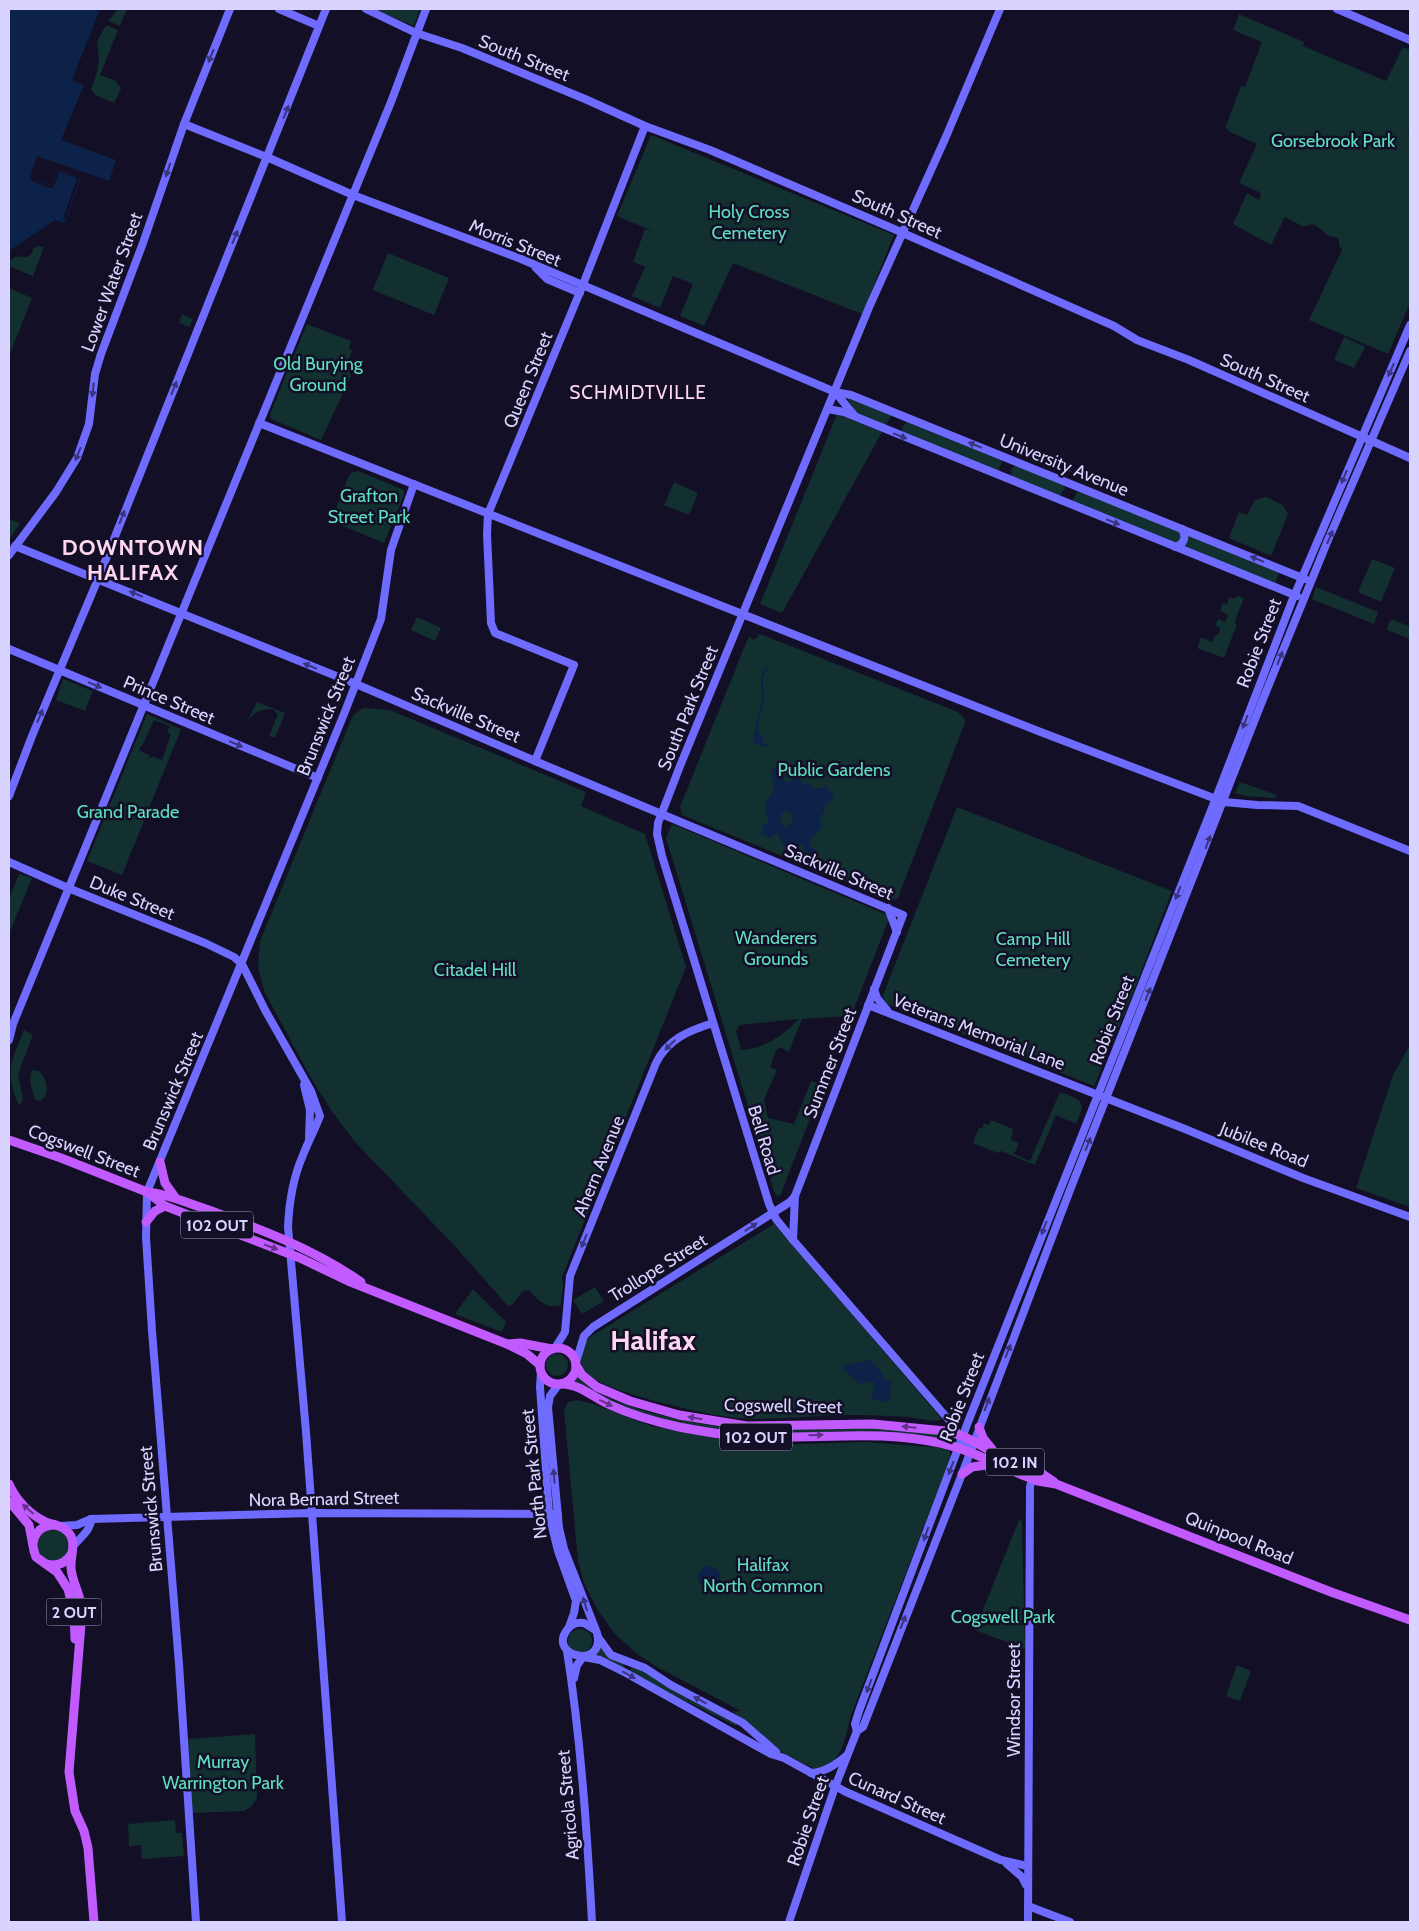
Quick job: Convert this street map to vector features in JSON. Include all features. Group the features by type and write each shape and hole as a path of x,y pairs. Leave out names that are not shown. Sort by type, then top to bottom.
{"main road":[{"name":"Cogswell Street","path":"9,1140 147,1192 160,1193 180,1200 288,1242 326,1259 370,1288"},
{"path":"160,1162 165,1184 180,1200"},
{"name":"Cogswell Street","path":"147,1192 165,1206 316,1264 348,1281 370,1288 460,1327 507,1344 527,1354 540,1368"},
{"path":"146,1222 154,1211 165,1206"},
{"name":"Cogswell Street","path":"507,1344 520,1343 553,1348"},
{"path":"540,1368 543,1356 553,1348 566,1350 571,1353 576,1363 571,1378 560,1384"},
{"name":"Cogswell Street","path":"576,1363 582,1375 596,1387 630,1401 679,1415 747,1426 873,1424 945,1431 974,1442"},
{"name":"102 OUT","path":"540,1368 549,1380 560,1384"},
{"name":"Cogswell Street","path":"560,1384 574,1385 612,1406 644,1417 712,1432 758,1437 846,1434 930,1441 961,1438"},
{"path":"979,1427 983,1438 995,1453"},
{"name":"Quinpool Road","path":"961,1438 970,1453 994,1464 1032,1479 1056,1484 1331,1592 1410,1620"},
{"name":"Quinpool Road","path":"974,1442 1041,1473 1056,1484"},
{"path":"962,1474 972,1466 994,1464"},
{"path":"9,1484 17,1497 30,1511 44,1521 58,1525 70,1533 73,1549 72,1576 82,1609 69,1772 75,1811 84,1831 88,1848 94,1922"},
{"name":"2 OUT","path":"9,1501 27,1522 36,1556 47,1564 64,1582 73,1604 77,1669"},
{"path":"33,1543 36,1534 41,1528 58,1525"},
{"path":"47,1564 55,1565 62,1563 73,1549"}],"street":[{"name":"Lower Water Street","path":"9,555 56,492 77,458 89,424 96,368 143,243 184,124 229,9"},
{"path":"279,9 317,25"},
{"path":"9,796 268,158 317,25 321,9"},
{"path":"317,25 326,9"},
{"name":"South Street","path":"366,9 416,33 462,48 577,95 645,126 710,150 864,216 901,232 901,235 905,234 1114,326 1137,340 1192,361 1410,458"},
{"path":"9,1040 13,1024 68,888 105,804 181,613 391,102 426,9"},
{"name":"South Park Street","path":"661,813 901,235 945,139 1000,9"},
{"path":"1337,9 1410,40"},
{"name":"Morris Street","path":"184,124 353,195 533,265 581,290 730,346 835,392"},
{"name":"Queen Street","path":"535,761 574,665 495,633 491,623 487,534 488,514 581,290 645,126"},
{"name":"Robie Street","path":"857,1731 855,1724 859,1711 961,1438 1216,798 1294,595 1410,325"},
{"name":"Robie Street","path":"789,1922 835,1787 857,1731 862,1727 962,1474 1070,1190 1304,599 1410,351"},
{"name":"University Avenue","path":"835,392 855,417"},
{"name":"University Avenue","path":"835,392 851,395 1311,582"},
{"name":"University Avenue","path":"828,409 837,410 855,417 1304,599"},
{"path":"259,422 1038,731 1224,802 1298,806 1410,851"},
{"name":"Brunswick Street","path":"196,1922 179,1664 152,1331 146,1222 147,1192 318,778 381,619 391,550 397,528 414,484"},
{"path":"1175,547 1181,545 1185,540 1186,535 1182,529"},
{"name":"Sackville Street","path":"15,546 356,684 903,915"},
{"name":"Prince Street","path":"9,648 318,778"},
{"name":"Bell Road","path":"661,813 657,834 662,856 772,1213 793,1240 949,1420 961,1438"},
{"name":"Duke Street","path":"9,862 205,943 234,957 242,964"},
{"path":"888,908 897,932"},
{"name":"Summer Street","path":"795,1196 903,915"},
{"path":"242,964 302,1078 311,1090 320,1116 308,1142 290,1194 288,1242 301,1362 342,1922"},
{"path":"874,989 881,1004 890,1014"},
{"name":"Veterans Memorial Lane","path":"868,1005 1107,1099"},
{"name":"Ahern Avenue","path":"553,1348 566,1332 570,1276 656,1063 665,1049 676,1038 691,1030 713,1023"},
{"path":"1075,1086 1090,1099 1090,1112"},
{"name":"Jubilee Road","path":"1107,1099 1302,1178 1410,1217"},
{"path":"772,1213 790,1202 795,1196"},
{"path":"793,1240 795,1196"},
{"name":"Trollope Street","path":"576,1363 584,1336 593,1327 772,1213"},
{"name":"North Park Street","path":"540,1368 540,1387 558,1551 576,1602 569,1628"},
{"name":"North Park Street","path":"560,1384 550,1396 548,1407 553,1514 564,1549 596,1633"},
{"name":"Windsor Street","path":"1028,1922 1030,1487 1032,1479"},
{"name":"Nora Bernard Street","path":"58,1525 77,1525 91,1518 167,1516 312,1513 553,1514"},
{"path":"73,1549 85,1534 91,1523 91,1518"},
{"path":"576,1623 584,1623 596,1633 595,1649 584,1657 571,1654 567,1650 564,1637 569,1628 576,1623"},
{"name":"Cunard Street","path":"596,1633 612,1654 645,1668 671,1685 746,1724 784,1758 835,1787 1001,1860 1022,1877 1027,1889"},
{"name":"Agricola Street","path":"567,1650 573,1685 587,1837 592,1922"},
{"name":"Cunard Street","path":"584,1657 600,1660 770,1754 784,1758"},
{"name":"Agricola Street","path":"573,1685 576,1670 584,1657"},
{"path":"811,1773 833,1766 848,1755"},
{"name":"Cunard Street","path":"1001,1860 1027,1866"},
{"path":"1028,1906 1070,1922"}],"green space":[{"path":"118,9 127,9 120,26 108,21"},
{"path":"373,9 420,9 414,26"},
{"name":"Gorsebrook Park","path":"1239,14 1304,42 1303,46 1386,81 1403,47 1410,50 1410,129 1408,133 1410,134 1410,303 1388,354 1309,320 1342,250 1339,245 1339,239 1330,236 1315,225 1312,224 1304,227 1285,217 1271,245 1233,224 1247,193 1259,200 1261,193 1239,183 1257,144 1225,128 1241,86 1245,87 1262,42 1233,30"},
{"path":"106,25 118,30 100,75 116,81 121,89 114,103 95,95 91,89 99,59 97,42"},
{"name":"Holy Cross Cemetery","path":"651,135 894,235 862,314 733,263 704,326 680,316 693,284 673,276 660,308 632,296 645,267 633,262 645,229 657,233 617,216"},
{"path":"37,246 44,247 33,276 9,266 9,262 14,258 17,256 27,257"},
{"path":"388,253 449,278 434,315 373,290"},
{"path":"9,288 32,298 9,356"},
{"path":"182,314 193,319 189,327 179,323"},
{"name":"Old Burying Ground","path":"307,324 351,341 349,347 352,351 347,365 351,376 321,440 271,419 270,414"},
{"path":"1344,337 1365,347 1354,368 1334,360"},
{"path":"846,397 892,415 885,426 857,413"},
{"path":"837,414 882,432 782,613 760,604"},
{"path":"907,422 1001,460 999,470 996,471 904,435 902,428"},
{"path":"1014,466 1063,484 1065,488 1060,496 1013,478 1011,470"},
{"name":"Grafton Street Park","path":"358,471 404,490 404,495 384,543 331,521 348,478 351,473"},
{"path":"674,482 698,493 689,515 664,505"},
{"path":"1078,491 1181,532 1183,536 1177,544 1074,502 1073,500"},
{"path":"1266,497 1283,505 1288,514 1271,556 1229,538 1239,512 1247,515 1255,500"},
{"path":"9,519 20,523 9,540"},
{"path":"1188,535 1279,573 1275,585 1183,547"},
{"path":"1372,559 1395,568 1381,602 1358,592"},
{"path":"1316,587 1378,612 1374,624 1312,599"},
{"path":"1239,596 1244,598 1234,623 1237,624 1224,658 1197,648 1201,637 1212,642 1215,636 1219,634 1219,627 1215,626 1218,619 1225,622 1228,615 1220,611 1223,603 1227,604 1229,597 1233,599"},
{"path":"417,617 441,628 435,641 411,630"},
{"path":"1392,619 1410,627 1410,639 1387,630 1388,624"},
{"name":"Public Gardens","path":"760,634 958,712 966,720 898,898 892,901 682,815 680,807 748,638 751,637 752,640"},
{"path":"63,679 93,691 85,711 56,700"},
{"path":"257,702 285,713 275,738 269,736 278,714 275,712 276,710 262,710 250,717 245,725"},
{"name":"Citadel Hill","path":"363,708 390,710 586,792 581,806 645,834 686,967 562,1277 561,1305 547,1305 529,1290 522,1292 512,1305 508,1306 451,1242 355,1142 331,1110 311,1078 265,993 258,968 260,941 353,715"},
{"name":"Grand Parade","path":"147,714 181,729 122,875 87,861","holes":["154,720 170,726 167,732 171,734 162,760 152,756 151,758 139,750"]},
{"path":"1240,781 1277,795 1275,798 1245,796 1235,793"},
{"name":"Camp Hill Cemetery","path":"957,807 1172,891 1133,993 1094,1086 887,1004 884,1000 883,995"},
{"name":"Wanderers Grounds","path":"672,824 890,916 850,1019 848,1016 802,1019 789,1052 780,1047 776,1051 770,1067 777,1070 764,1100 768,1118 794,1124 811,1081 823,1085 780,1196 776,1195 774,1191 666,838","holes":["799,1019 766,1044 741,1050 736,1031 740,1025"]},
{"path":"19,874 32,878 9,934 9,898"},
{"path":"24,1030 33,1035 18,1074 23,1099 21,1104 18,1104 12,1083 11,1067"},
{"path":"1410,1045 1410,1207 1356,1188 1393,1075"},
{"path":"32,1070 39,1071 46,1082 47,1091 40,1101 35,1100 32,1089 30,1078"},
{"path":"1064,1093 1081,1104 1079,1117 1076,1124 1056,1115 1035,1165 1001,1151 998,1153 973,1143 979,1128 982,1128 984,1123 989,1125 991,1120 1013,1129 1011,1140 1019,1143 1014,1154 1030,1161 1059,1094"},
{"path":"774,1224 941,1420 933,1421 908,1417 864,1415 767,1419 737,1418 681,1408 656,1401 611,1387 585,1372 581,1358 590,1337"},
{"path":"595,1287 604,1301 582,1314 573,1300"},
{"path":"473,1289 506,1322 502,1332 455,1314"},
{"path":"557,1354 565,1357 568,1365 565,1373 557,1376 549,1373 546,1365 549,1357"},
{"path":"578,1375 595,1391 634,1408 681,1420 730,1427 773,1430 774,1433 757,1435 683,1424 618,1407 573,1382"},
{"name":"Halifax North Common","path":"577,1400 593,1404 651,1426 739,1443 772,1445 865,1442 943,1448 950,1452 950,1459 851,1715 841,1750 831,1763 823,1767 813,1768 775,1749 733,1712 741,1711 657,1667 637,1654 614,1633 597,1609 584,1583 578,1561 564,1410 568,1402"},
{"path":"867,1427 940,1434 944,1437 943,1439 841,1431 780,1434 778,1432 780,1429"},
{"name":"Cogswell Park","path":"1019,1520 1022,1521 1025,1649 975,1630"},
{"path":"53,1529 59,1530 64,1534 68,1539 68,1551 64,1556 59,1560 53,1561 47,1560 42,1556 38,1551 37,1545 38,1539 42,1534 47,1530"},
{"path":"580,1629 589,1632 592,1641 589,1650 580,1653 571,1650 568,1641 571,1632"},
{"path":"600,1646 607,1655 625,1664 624,1668 593,1655"},
{"path":"1237,1665 1251,1671 1240,1701 1226,1696"},
{"path":"632,1667 638,1667 736,1723 736,1726 630,1673"},
{"name":"Murray Warrington Park","path":"255,1734 257,1797 252,1806 244,1811 192,1813 188,1739"},
{"path":"175,1820 176,1833 182,1833 184,1856 142,1859 141,1845 129,1846 128,1824"}],"water":[{"path":"9,9 100,9 72,80 84,85 61,140 116,160 109,181 37,156 30,178 52,185 57,169 81,177 65,223 55,220 9,251"},
{"path":"757,721 759,723 758,733 763,736 763,743 768,746 765,747 753,742"},
{"path":"776,766 778,770 784,772 786,776 782,779 785,782 792,781 794,773 796,778 802,780 801,782 804,785 809,782 812,788 822,788 826,785 834,797 824,807 824,813 819,817 820,821 822,820 821,825 824,826 810,840 809,846 817,851 816,854 810,854 805,851 802,844 793,848 784,846 777,833 769,839 766,835 760,835 763,830 762,825 767,824 769,821 765,813 765,801 773,791 771,771","holes":["785,811 792,814 793,821 787,827 783,826 780,821 781,815"]},
{"path":"870,1360 881,1371 884,1379 892,1381 889,1402 872,1400 874,1381 859,1384 841,1366"},
{"path":"709,1566 717,1569 720,1577 717,1585 709,1588 701,1585 698,1577 701,1569"}],"pier":[{"path":"57,170 80,177 65,220 63,219 77,178 59,172 53,189 31,181 32,179 52,186"}],"waterway":[{"path":"757,721 763,702 762,677 767,668"}],"district":[{"name":"SCHMIDTVILLE","path":"638,392"},
{"name":"DOWNTOWN HALIFAX","path":"133,560"},
{"name":"Halifax","path":"653,1340"}]}
